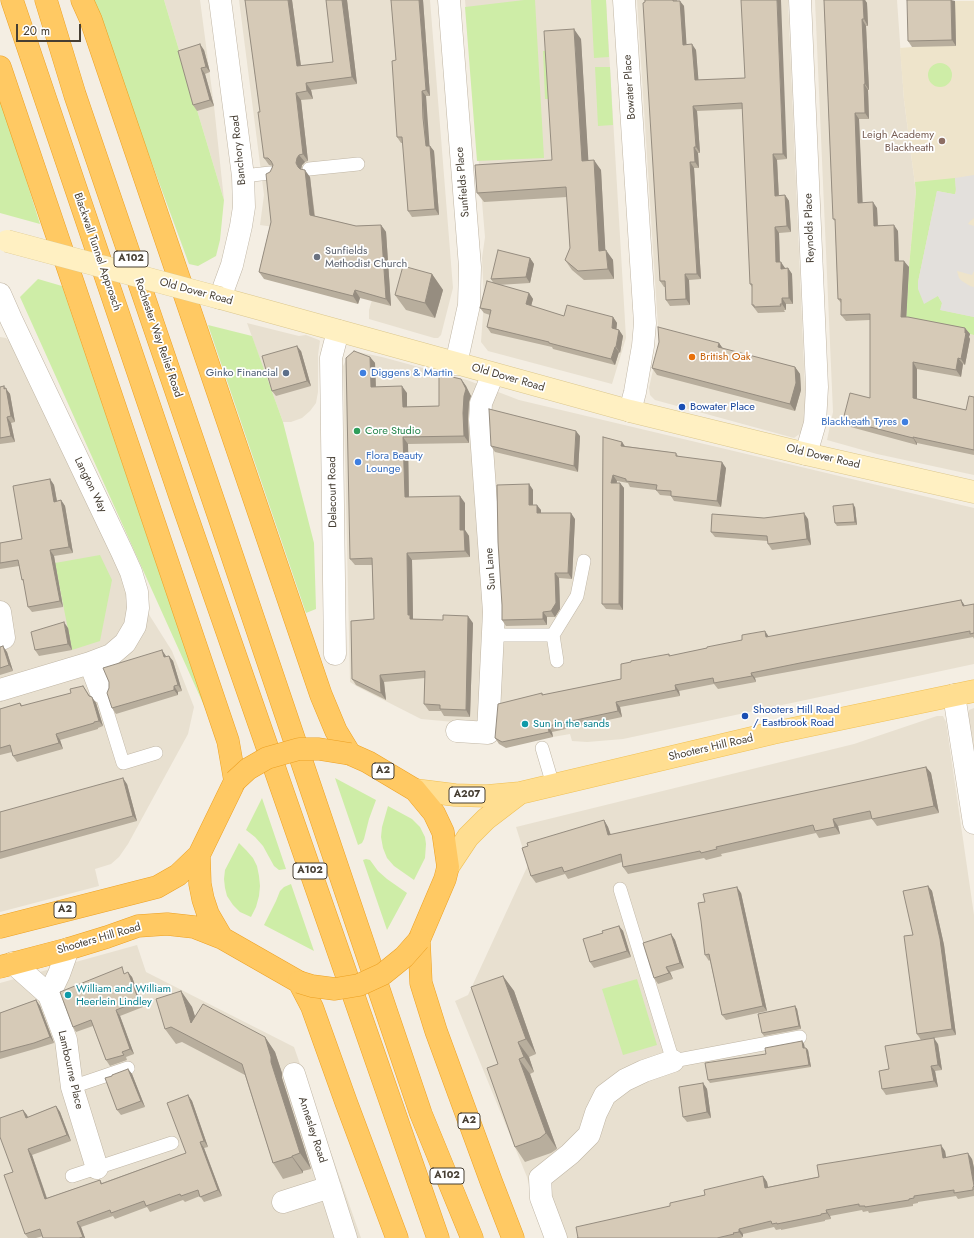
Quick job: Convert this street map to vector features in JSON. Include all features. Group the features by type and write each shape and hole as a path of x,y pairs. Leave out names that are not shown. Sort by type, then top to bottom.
{"highway":[{"name":"Blackwall Tunnel Approach","path":"12,0 183,504 438,1238"},
{"name":"Rochester Way Relief Road","path":"46,0 75,95 421,1114 472,1238"},
{"path":"82,0 91,20 321,695 336,731 350,754"},
{"path":"0,67 222,722 228,741 235,781"},
{"name":"A2","path":"0,927 157,887 178,875 199,855 235,781 248,769 267,758 299,749 319,749 350,754 368,762 415,790 434,813 443,832 448,868 445,879 419,940 404,957 383,974 359,985 335,989 312,986 300,982 222,938 208,914 203,899 200,884 199,855"},
{"name":"Shooters Hill Road","path":"7,965 68,949 138,926 167,924 194,928 222,938"},
{"name":"A2","path":"419,940 421,983 427,1003 485,1166 513,1238"},
{"path":"300,982 312,1007 348,1110 397,1238"}],"main road":[{"name":"Old Dover Road","path":"4,240 630,411 806,454 974,492"},
{"name":"Shooters Hill Road","path":"415,790 455,795 487,796 520,793 773,733 964,693"},
{"name":"Shooters Hill Road","path":"448,868 468,838 486,819 520,793"}],"street":[{"name":"Banchory Road","path":"220,0 243,176 244,207 230,271 220,298"},
{"name":"Sunfields Place","path":"448,0 470,267 469,305 456,364"},
{"name":"Bowater Place","path":"624,0 645,323 643,346 630,411"},
{"name":"Reynolds Place","path":"800,0 817,387 815,423 806,454"},
{"name":"Langton Way","path":"0,294 5,320 131,572 137,592 138,608 135,626 125,643 111,655 0,690"},
{"name":"Delacourt Road","path":"335,654 331,358 338,331"},
{"name":"Sun Lane","path":"457,731 488,733 494,612 480,420 481,403 493,374"},
{"path":"0,612 4,638 0,639"},
{"path":"90,662 101,692"},
{"path":"964,693 974,823"},
{"path":"49,996 68,949"},
{"name":"Lambourne Place","path":"7,965 49,996 66,1040 72,1087 97,1168"},
{"path":"556,1238 541,1198 540,1178 570,1154 589,1135 596,1113 605,1094 625,1080 644,1071 673,1061"},
{"name":"Annesley Road","path":"294,1074 346,1238"},
{"path":"283,1202 330,1187"}],"lane":[{"path":"309,169 358,164"},
{"path":"243,176 270,173"},
{"path":"557,661 553,635 577,596 584,561"},
{"path":"493,635 553,635"},
{"path":"101,692 123,763 156,753"},
{"path":"542,748 553,785"},
{"path":"620,889 673,1061 800,1037"},
{"path":"72,1087 128,1068"},
{"path":"72,1176 172,1143"}],"shaded area":[{"path":"164,0 200,0 214,106 224,200"},
{"path":"239,0 430,0 453,288 441,335 438,338 369,319 369,310 374,293 274,227 260,225 264,195"},
{"path":"465,0 606,0 626,338 612,384 488,351 481,342 484,301 482,258 485,237"},
{"path":"637,0 788,0 806,412 805,430 794,438 655,400 650,395 649,388 659,343"},
{"path":"815,0 897,0 904,100 916,192 906,319 974,335 974,475 877,454 827,440 833,412"},
{"name":"Leigh Academy Blackheath","path":"911,1 974,1 974,335 906,319 916,192 904,100 900,48 912,47"},
{"path":"974,175 974,218 968,224 974,226 974,271 972,275 957,271 959,278 962,281 974,287 974,317 940,310 942,303 938,296 924,304 918,289 918,282 937,191 955,194 955,178"},
{"path":"247,323 299,336 306,335 320,341 318,355 318,392 316,403 302,418 291,422 283,422"},
{"path":"0,337 6,338 12,344 119,567 172,651 194,707 188,734 128,844 119,857 111,864 95,869 99,886 0,912"},
{"path":"356,352 382,357 467,380 519,400 974,508 974,664 623,739 587,742 572,741 570,734 553,737 546,699 476,724 421,719 350,682 343,366 350,355"},
{"path":"974,708 974,753 968,715 969,710"},
{"path":"937,716 943,716 946,722 974,915 974,1238 549,1238 527,1177 455,1001 468,995 528,865 516,827 854,744"},
{"path":"137,945 146,972 294,1047 361,1238 0,1238 0,983"}],"green space":[{"path":"92,0 164,0 224,200 220,240 216,256 198,266 189,264"},
{"path":"535,0 544,158 477,161 465,7"},
{"path":"591,0 606,0 609,57 594,58"},
{"path":"552,50 555,99 545,99 543,51"},
{"path":"940,63 945,64 951,70 951,80 945,86 940,87 935,86 929,80 928,75 929,70 935,64"},
{"path":"595,67 610,67 613,125 598,126"},
{"path":"0,96 40,224 0,213"},
{"path":"955,178 955,194 937,191 918,282 938,296 942,303 941,310 974,317 974,335 906,319 916,192 915,182"},
{"path":"38,279 62,286 206,710 20,297"},
{"path":"208,325 252,336 283,422 314,543 316,609 306,613"},
{"path":"100,555 112,580 100,641 72,650 55,563"},
{"path":"335,778 376,800 364,839 362,843 358,845"},
{"path":"262,798 286,869 279,870 274,866 263,846 246,830"},
{"path":"388,806 412,819 420,827 425,837 425,858 414,880 394,866 387,858 383,848 381,837 382,827"},
{"path":"239,843 253,858 257,866 259,876 259,896 251,917 240,912 233,905 227,896 225,888 225,870"},
{"path":"363,860 370,860 378,871 387,879 407,893 387,930"},
{"path":"291,884 314,951 264,925 280,891 284,887"},
{"path":"637,979 657,1045 623,1055 602,989"}],"building":[{"path":"245,0 288,0 297,66 333,62 326,0 342,0 352,77 306,83 307,91 296,93 303,154 299,155 296,163 300,169 305,170 310,215 356,226 381,225 386,299 355,290 353,296 259,272 271,222 266,174 270,172 273,165 268,158 264,158 258,112 260,112"},
{"path":"391,0 419,0 426,90 422,91 423,118 426,146 430,146 435,209 408,211 402,137 397,137 392,61 396,60"},
{"path":"645,0 680,1 683,45 692,44 695,80 745,78 741,0 777,0 783,154 773,154 775,196 785,195 787,226 775,227 776,262 781,262 781,269 788,268 789,298 782,298 782,304 780,304 781,306 754,307 754,305 752,305 742,103 693,106 696,147 694,147 695,162 690,162 697,274 685,274 686,299 666,300 665,281 660,281 643,3"},
{"path":"824,0 863,0 864,19 862,19 865,113 855,113 858,203 873,202 874,226 894,225 895,261 904,261 901,317 965,328 966,333 961,359 958,358 956,370 913,362 913,398 966,410 969,396 974,397 974,450 913,438 843,420 850,393 870,398 870,314 841,315 841,299 838,299 835,219 833,219"},
{"path":"907,0 951,0 952,40 908,41"},
{"path":"574,29 582,161 594,160 599,251 606,250 608,269 578,271 565,260 570,248 566,187 477,193 475,165 552,160 544,31"},
{"path":"200,44 206,67 201,68 210,100 193,105 178,51"},
{"path":"498,250 530,258 526,277 491,279"},
{"path":"403,266 432,274 425,303 395,295"},
{"path":"487,281 529,293 526,304 564,316 567,305 613,317 612,328 619,330 616,347 611,359 487,327 491,310 480,308"},
{"path":"658,327 719,343 718,347 795,367 796,383 790,404 652,368 659,342"},
{"path":"297,346 307,381 272,391 262,356"},
{"path":"354,351 370,357 371,387 402,386 403,407 439,406 439,374 461,379 466,389 463,413 464,436 403,437 405,497 460,496 460,530 464,530 465,551 407,553 408,615 410,615 410,619 443,620 443,615 468,616 466,710 440,709 440,705 424,704 425,671 380,675 381,693 352,679 351,621 374,619 372,558 350,559 346,358"},
{"path":"4,386 4,389 6,388 11,416 7,417 11,436 0,438 0,387"},
{"path":"489,409 576,431 574,466 491,446"},
{"path":"603,437 622,442 621,446 676,453 676,456 722,462 717,501 671,496 671,491 656,490 657,485 626,481 626,479 613,475 611,483 620,483 619,604 602,604"},
{"path":"50,479 54,502 61,500 69,547 50,550 60,601 28,607 18,560 0,563 0,543 22,539 13,486"},
{"path":"529,484 529,505 537,505 537,513 571,513 568,573 555,573 556,603 551,611 543,612 543,619 502,620 497,485"},
{"path":"853,504 855,522 835,523 833,506"},
{"path":"804,513 807,539 768,544 767,536 711,532 712,514 764,518"},
{"path":"961,600 963,606 974,604 974,633 970,634 970,631 800,663 751,673 752,676 714,683 713,678 675,685 676,690 616,702 618,711 548,726 549,732 502,742 495,738 498,704 542,693 542,695 621,679 621,664 631,661 669,654 669,656 742,640 742,635 765,631 766,637"},
{"path":"64,622 68,644 35,650 31,632"},
{"path":"3,646 9,665 0,668 0,647"},
{"path":"162,650 164,657 169,656 178,685 174,686 174,690 112,708 107,693 109,682 103,668"},
{"path":"83,686 89,696 92,697 99,721 56,734 59,743 13,756 10,745 0,748 0,709 20,703 21,706 71,693 70,689"},
{"path":"926,767 934,806 872,819 870,811 833,819 835,827 815,831 813,825 716,847 717,849 701,853 700,851 623,867 621,854 564,872 562,867 531,876 522,848 528,846 527,843 604,820 608,835"},
{"path":"123,778 133,816 0,852 0,812"},
{"path":"928,886 940,939 952,1029 917,1034 904,936 913,935 903,891"},
{"path":"737,887 763,1006 722,1015 709,954 705,955 698,903 705,902 703,894"},
{"path":"619,926 627,951 590,962 583,939"},
{"path":"671,934 680,963 666,967 669,973 654,978 643,943"},
{"path":"122,967 124,974 128,972 139,1001 116,1010 130,1049 122,1052 124,1055 106,1060 91,1020 73,1027 60,992"},
{"path":"503,976 526,1039 518,1042 524,1057 519,1059 546,1133 540,1138 515,1147 487,1068 498,1064 471,987"},
{"path":"181,991 191,1023 203,1004 265,1037 271,1062 300,1153 273,1163 242,1064 171,1027 165,1029 156,999"},
{"path":"36,1000 50,1037 0,1052 0,1013"},
{"path":"795,1006 799,1026 762,1033 758,1014"},
{"path":"934,1038 938,1065 931,1066 934,1081 882,1089 879,1071 889,1069 885,1046"},
{"path":"802,1041 803,1048 806,1048 809,1065 708,1080 705,1063 766,1054 765,1048"},
{"path":"128,1069 141,1101 117,1110 105,1078"},
{"path":"703,1083 707,1112 683,1117 679,1087"},
{"path":"188,1095 204,1141 200,1142 218,1190 200,1197 198,1190 181,1196 180,1194 146,1206 144,1201 111,1213 110,1210 77,1222 83,1237 79,1238 43,1238 40,1229 25,1234 4,1175 13,1172 0,1137 0,1118 23,1110 26,1118 56,1106 67,1135 28,1149 45,1199 100,1180 101,1184 186,1153 167,1103"},
{"path":"941,1145 943,1158 968,1153 974,1186 973,1190 954,1193 954,1190 914,1196 914,1198 909,1200 865,1207 859,1206 859,1204 826,1210 827,1213 821,1215 777,1224 772,1224 771,1221 739,1229 739,1232 717,1238 578,1238 576,1227 670,1206 670,1203 705,1195 704,1190 763,1176 765,1188 819,1177 817,1165"}],"place":[{"name":"Leigh Academy Blackheath","path":"942,141"},
{"name":"Sunfields Methodist Church","path":"317,257"},
{"name":"British Oak","path":"692,357"},
{"name":"Ginko Financial","path":"286,373"},
{"name":"Diggens & Martin","path":"363,373"},
{"name":"Bowater Place","path":"682,407"},
{"name":"Blackheath Tyres","path":"905,422"},
{"name":"Core Studio","path":"357,431"},
{"name":"Flora Beauty Lounge","path":"358,462"},
{"name":"Shooters Hill Road / Eastbrook Road","path":"745,716"},
{"name":"Sun in the sands","path":"525,724"},
{"name":"William and William Heerlein Lindley","path":"68,995"}]}
